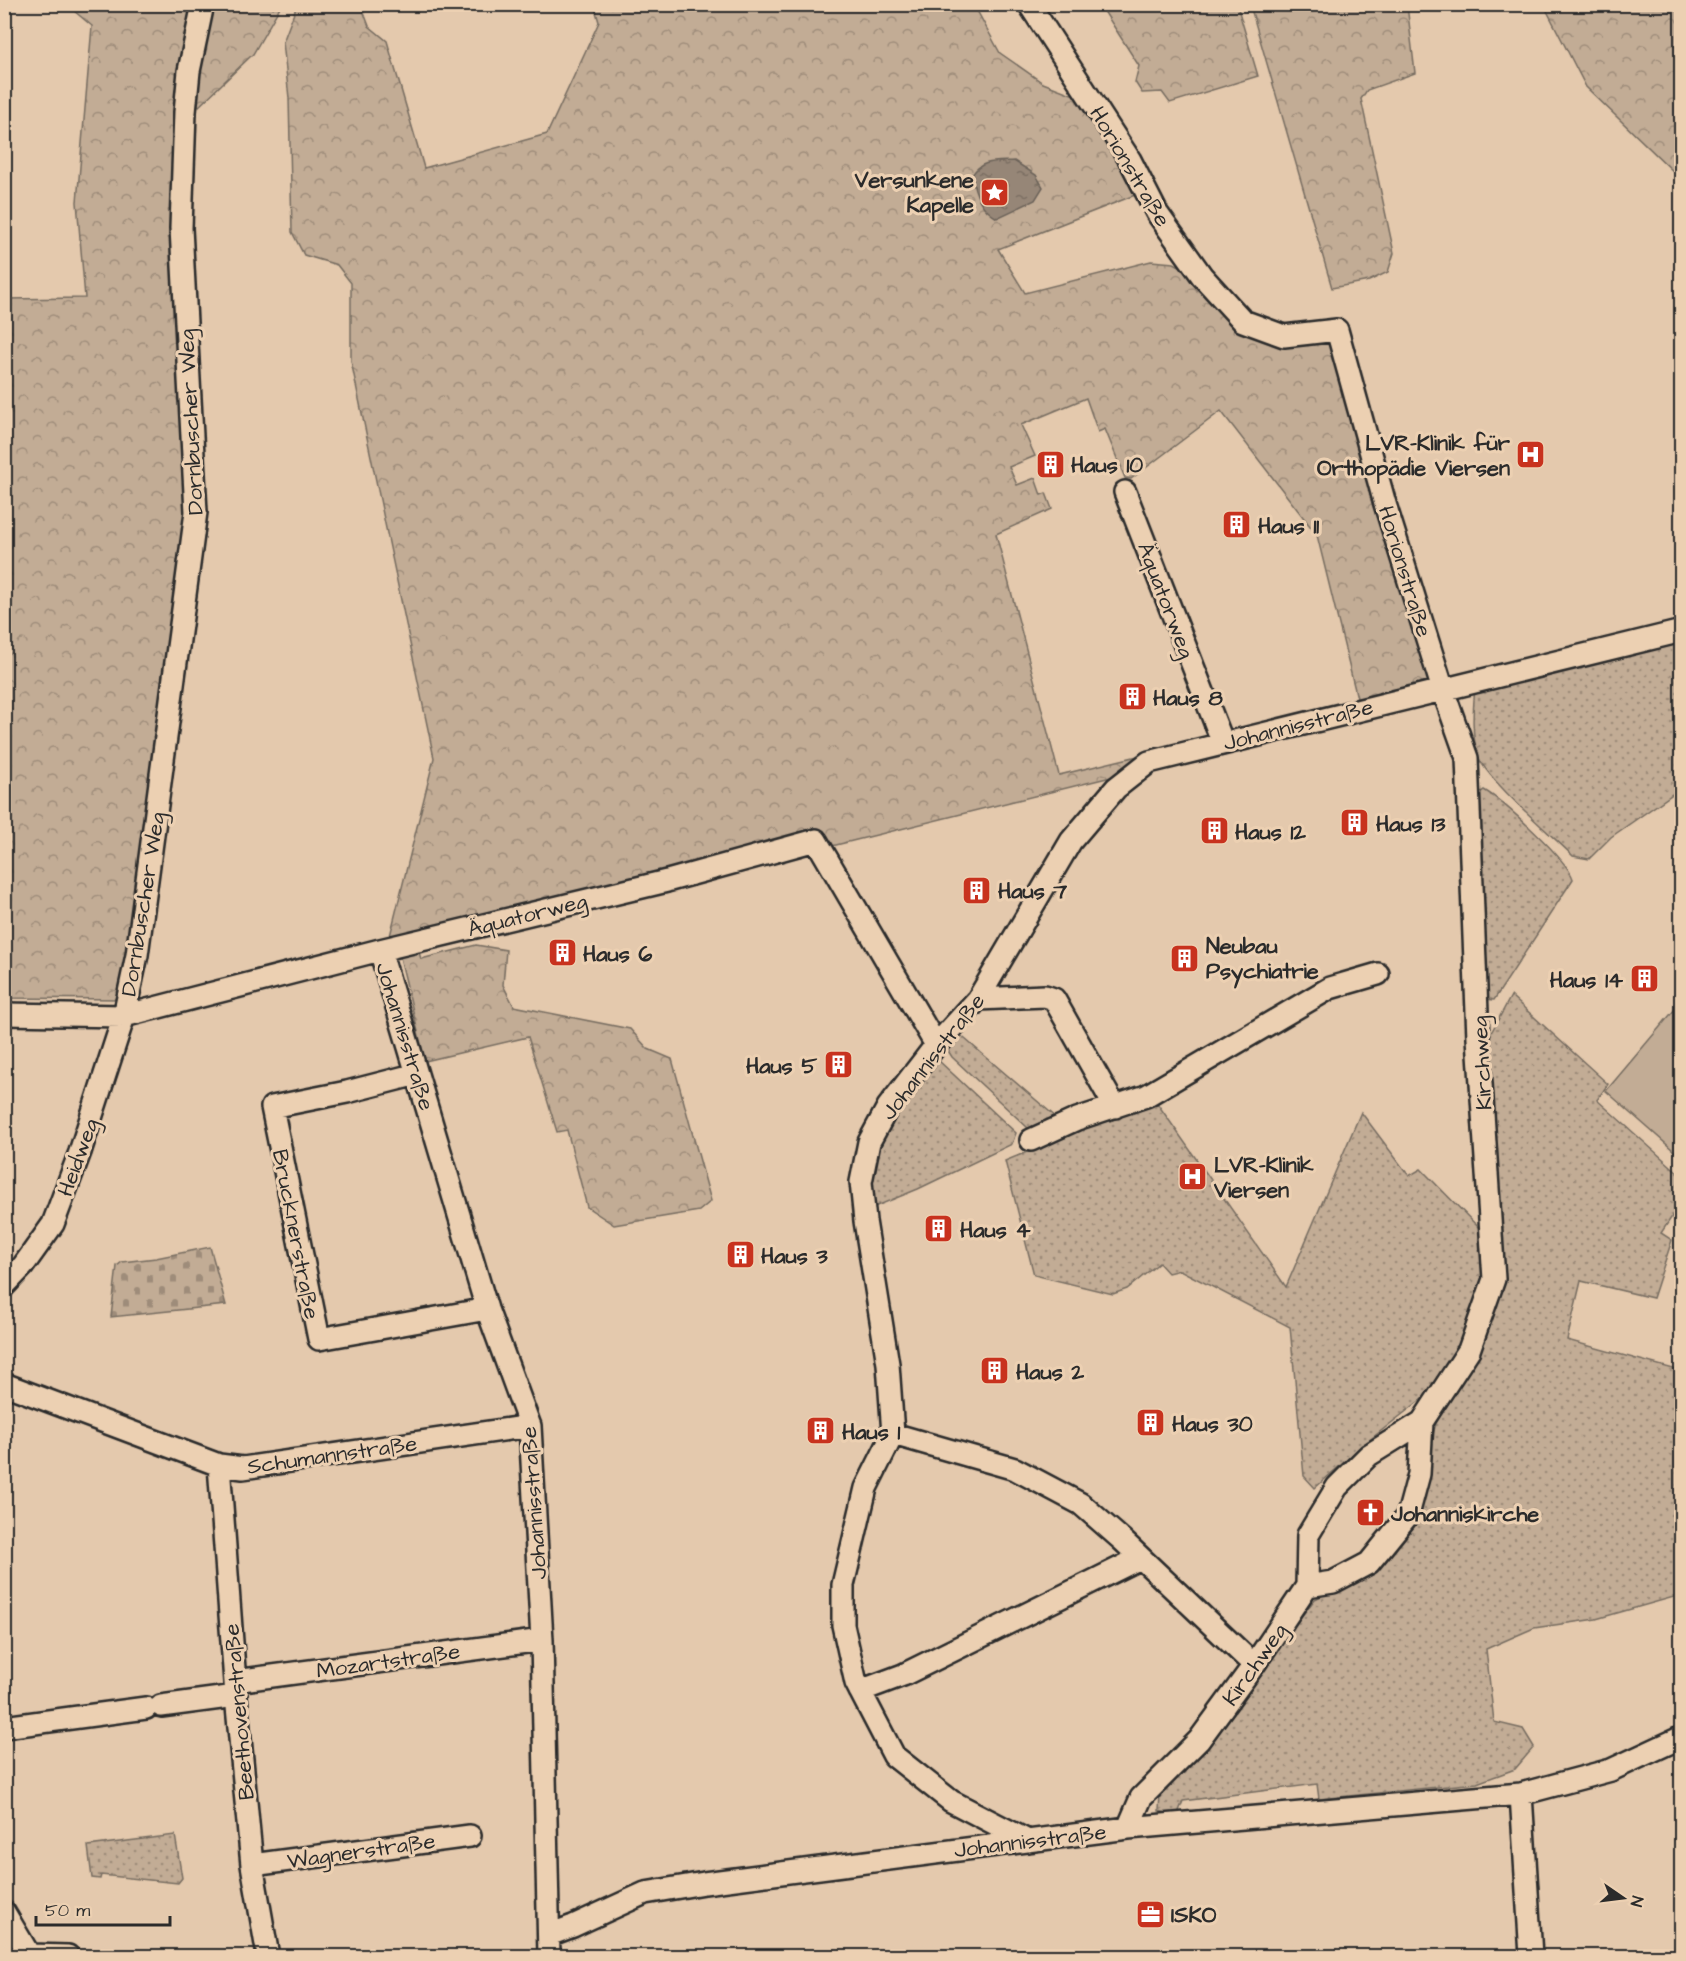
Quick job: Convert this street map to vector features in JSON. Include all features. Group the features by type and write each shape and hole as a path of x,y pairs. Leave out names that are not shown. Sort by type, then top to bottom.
{"street":[{"name":"Dornbuscher Weg","path":"124,1016 137,955 196,512 181,228 185,112 189,71 203,4"},
{"name":"Horionstraße","path":"1029,4 1130,160 1157,213 1202,276 1243,321 1284,336 1337,330 1386,504 1443,690"},
{"name":"Äquatorweg","path":"1125,492 1223,743"},
{"path":"1443,690 1682,630"},
{"name":"Johannisstraße","path":"893,1434 888,1364 861,1182 870,1142 884,1115 936,1045 978,999 1071,841 1116,788 1149,762 1443,690"},
{"name":"Kirchweg","path":"1128,1828 1141,1798 1199,1740 1254,1665 1307,1586 1308,1535 1337,1487 1369,1455 1422,1422 1469,1350 1494,1279 1478,1038 1467,758 1443,690"},
{"name":"Äquatorweg","path":"4,1014 124,1016 380,950 667,881 816,840 936,1045"},
{"name":"Johannisstraße","path":"380,950 487,1309 530,1426 542,1640 549,1956"},
{"path":"1031,1140 1077,1119 1146,1096 1330,988 1378,974"},
{"path":"978,999 1045,996 1054,999 1115,1107"},
{"name":"Heidweg","path":"4,1286 23,1266 53,1224 80,1152 124,1016"},
{"name":"Brucknerstraße","path":"417,1074 347,1092 272,1107 319,1339 487,1309"},
{"name":"Schumannstraße","path":"4,1384 219,1466 243,1468 530,1426"},
{"name":"Kirchweg","path":"1307,1586 1333,1582 1369,1563 1408,1515 1419,1474 1422,1422"},
{"path":"1028,1841 951,1801 894,1755 856,1683 843,1626 843,1585 866,1488 893,1434 1015,1469 1081,1504 1254,1665"},
{"name":"Beethovenstraße","path":"219,1466 235,1688 252,1864 268,1956"},
{"path":"860,1691 903,1675 1140,1558"},
{"name":"Mozartstraße","path":"4,1726 153,1707 235,1688 542,1640"},
{"name":"Johannisstraße","path":"549,1935 645,1893 704,1883 1128,1828 1521,1794 1611,1770 1682,1737"},
{"path":"1521,1794 1531,1956"},
{"name":"Wagnerstraße","path":"252,1864 470,1836"},
{"path":"4,1912 30,1956 68,1956"}],"green space":[{"path":"67,5 191,5 177,74 172,221 186,512 121,999 5,998 4,299 85,298 77,202 92,26"},
{"path":"212,5 281,5 253,54 196,109 197,77"},
{"path":"297,5 361,5 369,26 387,41 424,168 547,134 599,22 594,5 974,5 1000,53 1043,83 1085,99 1140,193 998,249 1025,293 1151,261 1174,263 1191,272 1238,324 1333,344 1432,684 1358,702 1317,535 1221,411 1131,479 1125,478 1105,429 1098,432 1086,398 1021,425 1035,456 1009,467 1017,485 1035,478 1041,495 1046,493 1052,509 996,534 1059,775 1146,754 1119,775 828,847 389,940 434,758 351,361 351,283 337,265 304,255 292,232 289,98 283,42"},
{"path":"1082,5 1237,5 1258,76 1170,103 1162,92 1142,93 1135,82 1139,66 1104,11 1084,8"},
{"path":"1250,5 1407,5 1415,73 1367,90 1361,99 1394,253 1388,272 1369,281 1332,288"},
{"path":"1544,5 1681,5 1681,175 1674,172 1586,87"},
{"path":"1681,637 1681,788 1611,837 1589,859 1573,856 1493,779 1478,756 1473,730 1475,687"},
{"path":"1484,790 1548,845 1569,870 1573,879 1494,1000 1485,999 1476,796"},
{"path":"476,945 506,950 503,985 514,1006 630,1029 648,1049 672,1059 711,1201 699,1211 614,1225 587,1207 567,1130 557,1132 528,1037 425,1061 399,953 418,949 421,959"},
{"path":"1511,996 1608,1084 1597,1100 1681,1175 1681,1203 1661,1233 1672,1240 1653,1298 1581,1281 1567,1340 1681,1371 1681,1595 1596,1619 1534,1628 1486,1649 1494,1722 1523,1729 1534,1747 1515,1769 1477,1783 1319,1799 1317,1784 1183,1801 1177,1816 1159,1811 1160,1794 1315,1599 1370,1573 1430,1446 1436,1423 1464,1378 1493,1318 1504,1281 1488,1061 1491,1033"},
{"path":"1681,1002 1681,1157 1606,1091"},
{"path":"958,1033 1057,1118 1035,1129 1028,1128 952,1057 947,1049"},
{"path":"933,1061 939,1061 1016,1133 1012,1144 918,1189 872,1208 871,1158 895,1108"},
{"path":"1157,1103 1286,1287 1361,1112 1409,1176 1421,1169 1486,1235 1481,1291 1461,1348 1427,1395 1363,1445 1315,1488 1304,1476 1290,1327 1180,1270 1168,1273 1159,1263 1127,1289 1113,1294 1034,1275 1005,1161 1129,1110"},
{"path":"210,1247 226,1305 111,1317 117,1266 122,1262"},
{"path":"175,1835 182,1878 178,1883 101,1875 100,1879 92,1878 88,1846"}],"water":[{"path":"1014,161 1036,175 1043,187 1035,200 997,218 979,200 972,175 985,164"}],"place":[{"name":"Versunkene Kapelle","path":"995,192"},
{"name":"LVR-Klinik für Orthopädie Viersen","path":"1531,455"},
{"name":"Haus 10","path":"1050,464"},
{"name":"Haus 11","path":"1237,525"},
{"name":"Haus 8","path":"1132,697"},
{"name":"Haus 13","path":"1355,823"},
{"name":"Haus 12","path":"1214,831"},
{"name":"Haus 7","path":"977,890"},
{"name":"Haus 6","path":"562,953"},
{"name":"Neubau Psychiatrie","path":"1185,958"},
{"name":"Haus 14","path":"1644,979"},
{"name":"Haus 5","path":"838,1065"},
{"name":"LVR-Klinik Viersen","path":"1193,1177"},
{"name":"Haus 4","path":"939,1229"},
{"name":"Haus 3","path":"740,1255"},
{"name":"Haus 2","path":"995,1371"},
{"name":"Haus 30","path":"1151,1423"},
{"name":"Haus 1","path":"821,1431"},
{"name":"Johanniskirche","path":"1370,1513"},
{"name":"ISKO","path":"1150,1914"}]}
